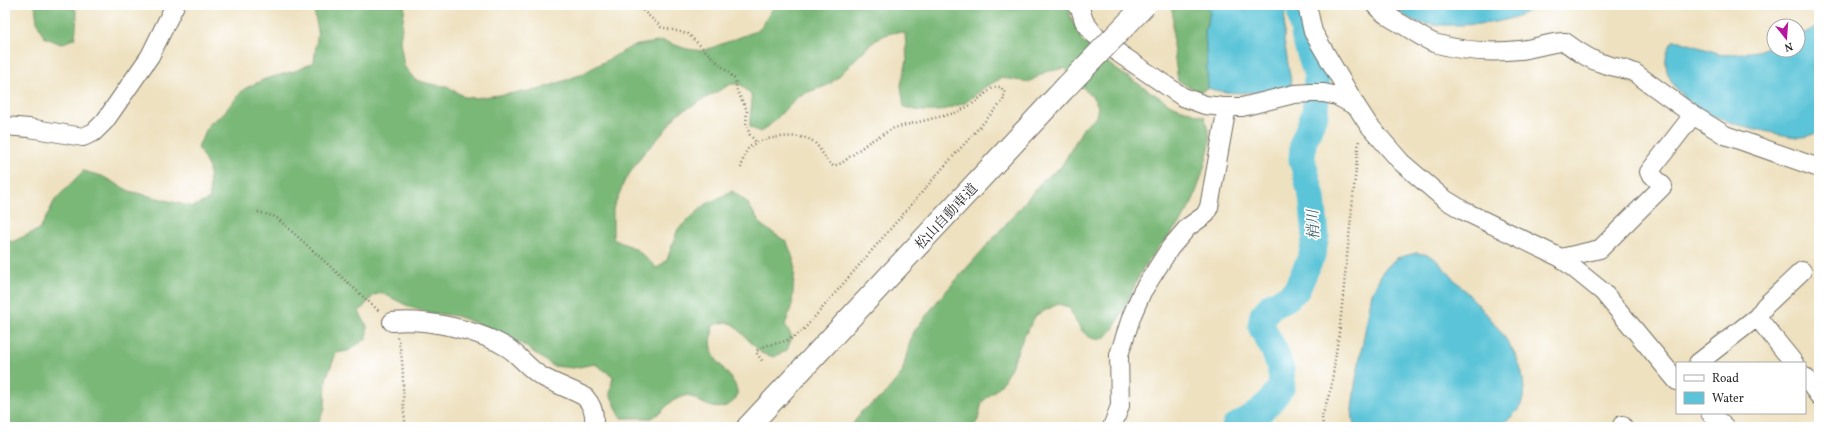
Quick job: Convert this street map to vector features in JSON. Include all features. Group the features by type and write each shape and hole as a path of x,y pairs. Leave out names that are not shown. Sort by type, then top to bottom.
{"highway":[{"name":"松山自動車道","path":"748,427 1145,5"}],"street":[{"path":"5,126 29,128 83,137 94,132 105,122 150,56 175,5"},
{"path":"1076,5 1080,8 1084,21 1094,34 1120,54 1182,96 1204,105 1242,107 1294,94 1324,93 1337,96 1359,110"},
{"path":"1307,5 1313,32 1359,110 1401,162 1443,198 1487,222 1526,239 1562,258 1603,292 1676,379"},
{"path":"1375,5 1387,16 1424,38 1434,43 1452,47 1499,52 1565,42 1601,64 1635,73 1693,115 1724,135 1819,168"},
{"path":"1112,427 1120,406 1119,354 1132,315 1142,292 1170,248 1188,227 1205,215 1209,207 1227,107"},
{"path":"1562,258 1600,249 1663,186 1649,172 1693,115"},
{"path":"1699,362 1757,317 1765,306 1802,271"},
{"path":"1757,317 1793,362"},
{"path":"392,322 414,322 468,330 496,341 510,349 540,375 585,397 590,403 593,412 595,420 593,427"},
{"path":"1806,378 1819,396"}],"path":[{"path":"637,5 661,27 688,34 735,79 737,91 747,110 746,124 750,136 756,142"},
{"path":"741,168 745,154 749,147 756,142 768,138 797,137 811,139 817,145 826,160 833,166 842,163 870,142 894,128 955,113 971,105 994,87 1001,87 1005,93 1003,101 941,170 806,328 798,336 780,343 760,347 756,352 763,362"},
{"path":"1323,427 1322,417 1331,388 1340,325 1359,110"},
{"path":"258,212 276,217 392,322 402,351 406,427"}],"green space":[{"path":"35,5 74,5 77,16 75,38 61,44 44,37 37,22"},
{"path":"313,5 405,5 400,41 404,66 415,80 435,85 447,86 464,97 475,98 538,90 580,75 633,46 663,41 687,49 703,51 759,30 775,5 1074,5 1069,13 1082,41 1114,68 1171,105 1205,117 1210,141 1206,161 1193,200 1188,210 1175,229 1152,255 1112,330 1107,336 1101,339 1090,337 1080,329 1069,307 1058,304 1036,315 1023,338 1011,367 1001,385 982,402 978,420 973,427 851,427 861,412 883,396 902,373 912,334 940,298 1043,180 1061,167 1084,127 1096,117 1098,106 1094,99 1065,68 1045,72 1029,82 1002,78 985,87 965,103 939,111 919,111 904,107 901,85 907,60 905,33 894,32 884,35 875,41 832,82 798,97 771,124 760,132 750,127 752,103 751,95 740,84 731,84 677,114 662,134 642,155 624,182 613,209 613,239 636,249 657,268 667,260 678,229 705,205 732,191 747,202 761,225 787,242 795,264 792,305 785,325 792,337 787,350 774,357 761,353 733,324 726,322 713,325 711,342 713,353 731,378 737,392 736,398 724,407 719,408 708,406 688,395 672,401 661,412 652,418 621,418 610,394 613,376 595,364 573,368 553,366 522,344 484,326 456,316 431,313 412,308 382,293 374,295 359,312 367,326 367,338 348,351 336,353 326,379 325,408 316,427 5,427 5,238 12,242 40,229 55,200 83,171 102,176 129,191 193,207 210,199 209,168 198,147 209,124 222,115 244,89 265,79 298,70 314,62 318,31"},
{"path":"1165,5 1206,5 1210,13 1205,30 1208,88 1200,92 1178,81 1173,45 1173,14 1171,7"}],"water":[{"path":"1206,5 1285,5 1284,40 1292,88 1239,93 1217,91 1208,88 1205,30 1210,13"},
{"path":"1392,5 1538,5 1506,20 1483,24 1447,25 1421,23 1403,14"},
{"path":"1819,24 1819,130 1809,136 1796,137 1785,135 1716,118 1700,109 1681,94 1668,74 1666,64 1667,53 1673,41 1679,41 1725,55 1757,51 1766,48 1766,58 1806,58 1806,32 1817,27"},
{"path":"1416,253 1431,256 1440,264 1490,319 1512,349 1520,366 1523,382 1523,398 1517,411 1498,427 1354,427 1352,410 1355,385 1372,293 1383,271 1397,258"}],"waterway":[{"name":"梢川","path":"1235,427 1258,413 1271,401 1282,386 1281,370 1274,350 1261,326 1263,315 1272,305 1287,298 1297,289 1312,255 1316,236 1312,197 1302,159 1303,143 1315,113 1317,75 1305,39 1299,5"}]}
